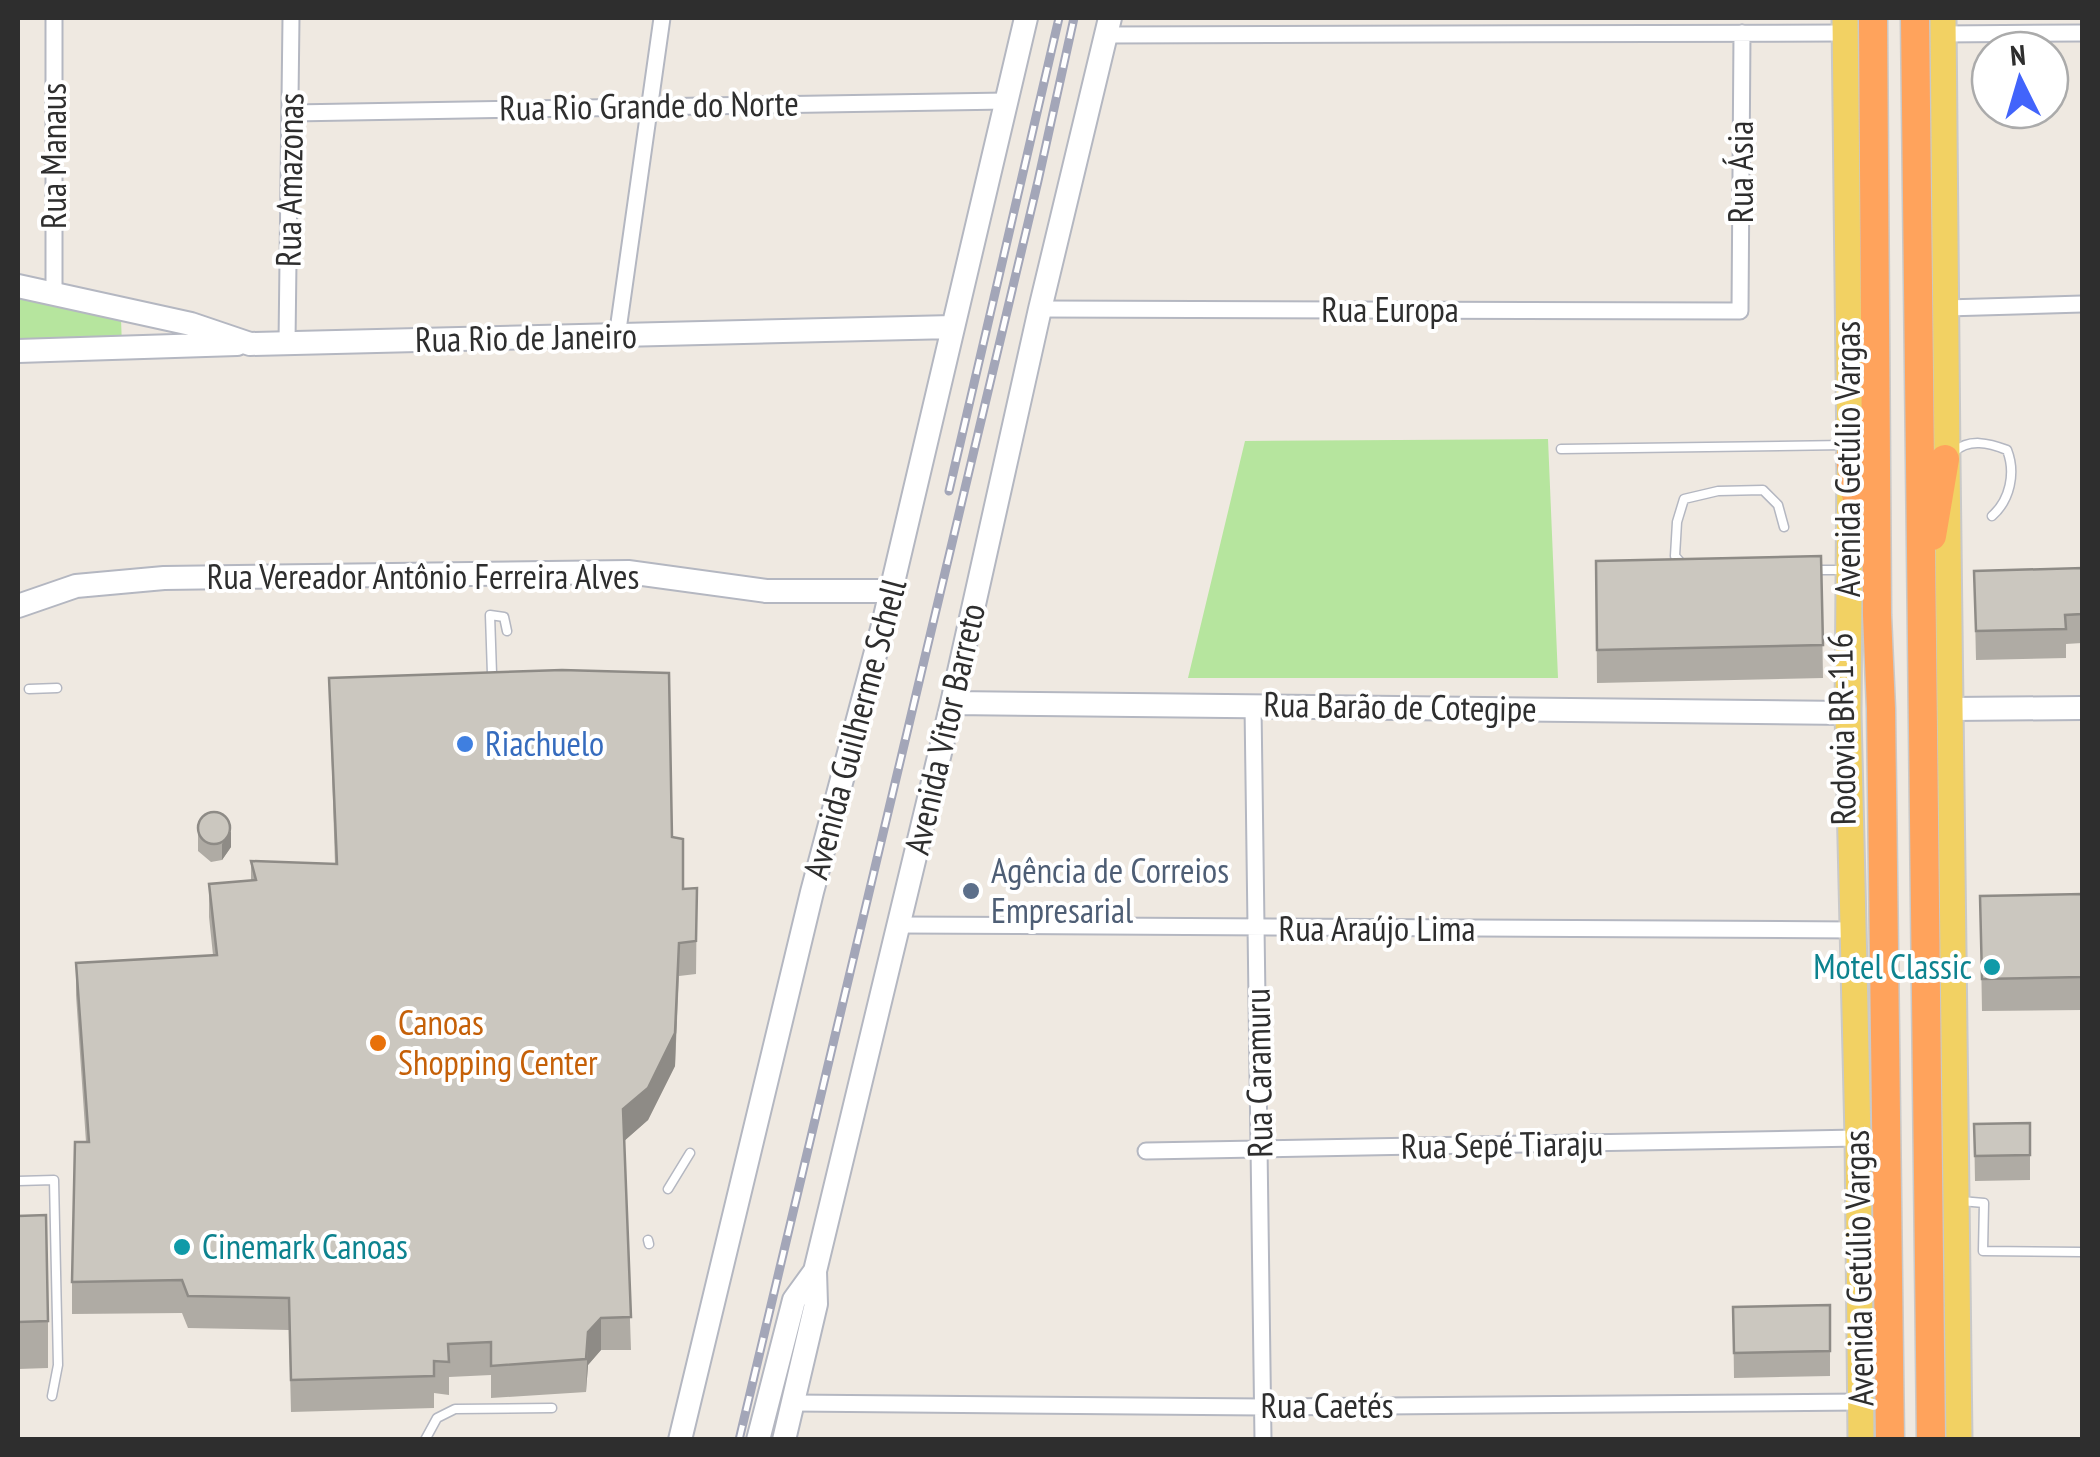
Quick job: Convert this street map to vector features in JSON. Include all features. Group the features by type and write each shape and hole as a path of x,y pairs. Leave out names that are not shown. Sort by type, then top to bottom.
{"highway":[{"name":"Rodovia BR-116","path":"1874,18 1877,615 1890,1440"},
{"path":"1915,18 1931,1440"},
{"path":"1850,451 1877,615"},
{"path":"1920,612 1945,459"}],"main road":[{"name":"Avenida Guilherme Schell","path":"681,1439 807,911 891,592 1026,18"},
{"name":"Avenida Getúlio Vargas","path":"1845,25 1850,451 1848,713 1861,1440"},
{"name":"Avenida Vitor Barreto","path":"784,1440 816,1304 815,1271 900,925 1108,26"},
{"path":"1943,26 1959,1440"},
{"name":"Rua Rio de Janeiro","path":"18,286 104,308 191,324 250,344 953,327"},
{"path":"104,308 135,330 134,349"},
{"path":"18,350 250,344"},
{"name":"Rua Vereador Antônio Ferreira Alves","path":"18,606 76,586 164,578 628,572 766,590 891,592"},
{"name":"Rua Barão de Cotegipe","path":"952,703 1848,713"},
{"path":"1952,709 2082,708"},
{"path":"758,1440 794,1300 815,1271"}],"street":[{"name":"Rua Manaus","path":"54,18 54,296"},
{"name":"Rua Amazonas","path":"287,343 291,18"},
{"path":"617,337 662,18"},
{"path":"1108,26 1742,33 1845,25"},
{"path":"1943,26 2082,33"},
{"name":"Rua Ásia","path":"1740,311 1742,33"},
{"name":"Rua Rio Grande do Norte","path":"292,114 1006,101"},
{"path":"1946,308 2082,304"},
{"name":"Rua Europa","path":"1040,309 1740,311"},
{"name":"Rua Caramuru","path":"1253,706 1263,1440"},
{"name":"Rua Araújo Lima","path":"900,925 1854,930"},
{"name":"Rua Sepé Tiaraju","path":"1146,1152 1858,1138"},
{"name":"Rua Caetés","path":"793,1403 1262,1407 1861,1402"}],"lane":[{"path":"1945,459 1961,445 1972,443 2007,450 2012,462 2008,495 2005,505 1992,516"},
{"path":"1561,449 1850,451"},
{"path":"1690,571 1675,556 1677,522 1684,499 1718,491 1763,490 1778,506 1784,527"},
{"path":"1794,570 1849,570"},
{"path":"492,674 490,615 504,617 508,630"},
{"path":"29,689 57,688"},
{"path":"668,1190 690,1152"},
{"path":"18,1181 54,1180 58,1366 52,1396"},
{"path":"1955,1201 1984,1203 1983,1251 2082,1252"},
{"path":"425,1440 437,1418 455,1409 552,1408"}],"green space":[{"path":"18,293 121,319 122,346 18,344"},
{"path":"1548,439 1558,678 1188,678 1245,441"}],"building":[{"path":"1821,556 1823,645 1597,650 1596,561"},
{"path":"2082,568 2082,614 2065,615 2066,629 1976,631 1974,571"},
{"name":"Canoas Shopping Center","path":"562,670 669,673 672,837 683,839 683,889 697,888 696,941 679,943 675,1033 648,1088 623,1109 631,1317 601,1318 588,1332 586,1359 491,1366 491,1342 448,1344 449,1362 434,1361 434,1376 291,1380 289,1298 188,1296 182,1280 72,1282 75,1142 89,1142 76,963 217,955 209,884 256,880 251,861 337,864 329,678"},
{"path":"214,812 225,817 230,828 225,839 214,844 203,839 198,828 203,817"},
{"path":"2082,894 2082,977 1982,979 1980,896"},
{"path":"2030,1123 2030,1155 1975,1156 1974,1124"},
{"path":"46,1215 48,1321 18,1322 18,1216"},
{"path":"1830,1305 1830,1351 1734,1353 1733,1307"}],"railway":[{"path":"949,491 1059,18"},
{"path":"739,1440 1074,18"}],"place":[{"name":"Riachuelo","path":"465,744"},
{"name":"Agência de Correios Empresarial","path":"971,891"},
{"name":"Motel Classic","path":"1992,967"},
{"name":"Canoas Shopping Center","path":"378,1043"},
{"name":"Cinemark Canoas","path":"182,1247"}]}
